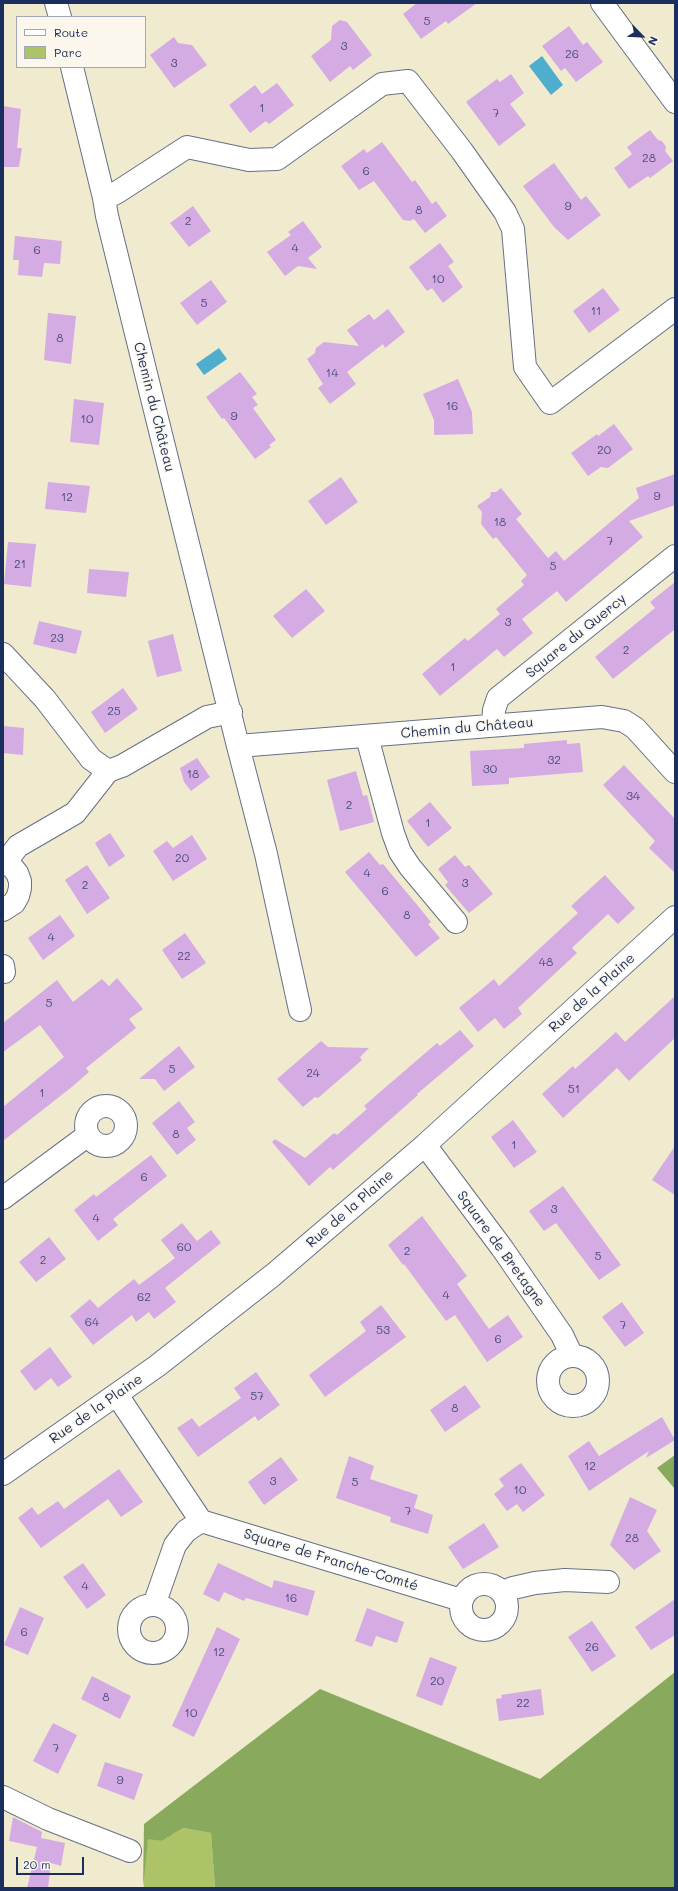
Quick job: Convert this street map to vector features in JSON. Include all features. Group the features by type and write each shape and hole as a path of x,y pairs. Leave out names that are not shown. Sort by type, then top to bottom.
{"street":[{"path":"56,3 60,16"},
{"path":"602,3 675,102"},
{"name":"Chemin du Château","path":"72,68 107,216 266,854 300,1010"},
{"path":"104,198 116,193 187,147 249,160 277,159 382,84 408,80 505,212 513,229 525,367 550,403 675,309"},
{"name":"Square du Quercy","path":"493,725 494,710 498,698 675,556"},
{"path":"3,654 45,699 91,759 108,771"},
{"path":"3,910 14,903 20,888 20,881 17,873 4,862 18,846 75,813 108,771 122,766 207,717 231,712"},
{"name":"Chemin du Château","path":"238,746 367,737 493,725 615,718 635,728 675,772"},
{"path":"367,737 393,833 400,852 410,867 456,922"},
{"name":"Rue de la Plaine","path":"3,1474 157,1366 273,1275 425,1145 675,917"},
{"path":"3,1198 88,1135"},
{"name":"Square de Bretagne","path":"425,1145 502,1248 562,1335 572,1356"},
{"path":"117,1395 201,1521 186,1531 174,1545 154,1606"},
{"name":"Square de Franche-Comté","path":"201,1521 462,1600"},
{"path":"503,1592 535,1583 565,1580 608,1582"},
{"path":"485,1583 495,1585 503,1592 507,1600 508,1610 504,1619 498,1626 489,1630 479,1630 470,1626 464,1619 460,1609 462,1600 466,1591 475,1585 485,1583"},
{"path":"3,1797 48,1820 130,1851"}],"green space":[{"path":"675,1455 675,1489 657,1468"},
{"path":"675,1672 675,1888 215,1888 211,1833 183,1828 162,1841 148,1839 143,1888 144,1824 320,1689 540,1779"},
{"path":"183,1828 211,1833 215,1888 144,1888 144,1867 148,1838 162,1841"}],"water":[{"path":"542,56 563,85 551,95 529,66"},
{"path":"219,348 227,359 204,375 196,364"}],"building":[{"path":"417,3 477,3 448,24 446,21 421,39 403,14"},
{"path":"340,20 347,22 372,55 353,70 350,66 330,82 311,56 331,40 332,26"},
{"path":"569,26 583,45 587,42 603,62 576,82 565,68 561,71 542,46"},
{"path":"174,37 178,43 192,45 207,65 174,88 150,55"},
{"path":"511,74 524,93 510,104 526,125 499,146 466,102 497,79 500,82"},
{"path":"277,83 294,105 269,124 266,121 250,133 229,105 255,85 262,94"},
{"path":"3,106 21,109 17,148 22,148 19,167 3,167"},
{"path":"650,130 658,140 662,141 666,147 665,151 673,161 650,178 648,176 629,189 614,168 632,154 627,147"},
{"path":"382,142 412,182 415,180 432,204 436,201 447,216 425,233 414,219 410,221 403,220 374,181 359,190 341,166 364,149 367,153"},
{"path":"554,163 581,200 586,196 601,215 568,240 554,227 523,186"},
{"path":"193,206 211,231 189,247 170,223"},
{"path":"303,221 322,247 308,258 317,269 298,266 285,276 267,252 291,235 288,232"},
{"path":"15,236 62,241 60,264 44,263 42,277 18,275 19,260 13,260"},
{"path":"440,243 454,262 448,266 463,287 443,303 432,288 427,291 409,267"},
{"path":"211,280 227,302 197,325 180,303"},
{"path":"603,288 620,310 589,333 573,311"},
{"path":"388,309 405,332 385,348 383,344 347,372 356,384 330,404 318,388 323,384 307,359 315,353 316,348 324,342 359,346 347,330 369,314 374,320"},
{"path":"48,313 76,316 71,364 44,360"},
{"path":"240,372 257,394 252,397 258,405 253,408 276,440 269,445 271,447 255,459 206,397"},
{"path":"458,379 472,412 473,434 434,435 434,420 423,394"},
{"path":"74,399 104,403 99,445 70,442"},
{"path":"614,424 633,449 608,468 601,467 588,476 571,453 597,434 598,436"},
{"path":"675,474 675,505 629,521 643,537 566,602 557,591 522,619 533,633 504,657 497,649 440,696 422,674 465,638 468,641 500,614 496,609 524,585 521,581 527,575 496,537 493,539 481,524 482,512 477,506 490,497 491,492 496,492 501,488 522,514 516,519 548,558 556,551 564,561 639,498 636,488"},
{"path":"341,477 358,502 326,525 308,501"},
{"path":"48,482 90,486 86,513 45,509"},
{"path":"8,542 36,544 31,587 4,584"},
{"path":"89,569 129,572 126,597 87,593"},
{"path":"675,582 675,631 674,630 613,679 595,657 655,608 650,602"},
{"path":"306,589 325,611 292,638 273,616"},
{"path":"39,621 82,631 76,654 33,644"},
{"path":"173,634 182,671 157,677 148,641"},
{"path":"123,688 138,709 105,733 91,712"},
{"path":"3,726 24,728 23,755 3,753"},
{"path":"567,740 567,744 580,743 583,772 509,778 509,784 472,786 470,751 524,748 524,744"},
{"path":"197,758 210,777 191,791 184,782 180,768"},
{"path":"624,765 675,819 675,873 649,848 655,841 603,785"},
{"path":"356,771 363,796 367,795 374,822 340,831 327,780"},
{"path":"430,802 452,828 428,847 407,821"},
{"path":"110,833 125,856 109,867 95,843"},
{"path":"192,835 207,859 173,881 153,851 167,841 173,848"},
{"path":"369,852 380,865 383,864 418,906 431,922 428,924 440,938 416,957 345,872"},
{"path":"455,855 465,867 469,865 493,894 469,913 445,885 448,882 438,869"},
{"path":"87,865 110,898 87,914 65,880"},
{"path":"605,875 635,908 618,924 608,914 572,948 577,953 518,1008 522,1014 504,1029 495,1018 478,1032 459,1008 494,979 499,986 578,913 571,906"},
{"path":"60,915 75,936 43,960 28,938"},
{"path":"185,933 206,963 182,979 162,950"},
{"path":"117,978 143,1009 129,1019 136,1028 86,1068 89,1072 73,1086 3,1141 3,1107 64,1057 40,1025 3,1052 3,1023 57,980 73,1002 102,979 109,986"},
{"path":"675,996 675,1038 629,1081 617,1068 563,1118 542,1094 573,1066 575,1069 616,1032 625,1042"},
{"path":"460,1030 474,1046 417,1094 418,1095 333,1170 330,1167 309,1186 272,1142 275,1139 305,1158 334,1133 337,1135 367,1109 364,1106 437,1043 440,1046"},
{"path":"321,1041 328,1047 369,1048 360,1057 362,1060 318,1098 315,1097 303,1107 277,1079"},
{"path":"179,1046 195,1067 164,1091 155,1079 139,1079"},
{"path":"179,1101 195,1122 187,1128 196,1140 177,1155 152,1123"},
{"path":"513,1120 537,1152 514,1168 491,1137"},
{"path":"675,1146 675,1195 652,1180"},
{"path":"151,1155 167,1176 113,1219 118,1225 98,1241 74,1210 94,1194 96,1197"},
{"path":"563,1186 621,1265 599,1280 556,1223 544,1231 529,1211"},
{"path":"422,1216 467,1276 457,1284 489,1329 508,1315 523,1337 487,1362 455,1315 446,1321 388,1245"},
{"path":"182,1223 197,1241 211,1230 221,1243 165,1288 176,1302 154,1319 149,1312 136,1322 132,1315 93,1345 70,1316 90,1299 98,1308 134,1279 139,1285 175,1258 161,1240"},
{"path":"49,1237 66,1259 36,1282 19,1262"},
{"path":"622,1302 644,1333 625,1347 602,1317"},
{"path":"381,1305 406,1337 325,1397 309,1375 366,1331 360,1322"},
{"path":"50,1347 72,1377 58,1387 51,1378 35,1391 20,1371"},
{"path":"256,1372 280,1405 258,1421 255,1416 198,1457 177,1428 192,1418 199,1427 241,1398 234,1388"},
{"path":"465,1385 481,1407 445,1432 430,1410"},
{"path":"662,1417 675,1440 646,1458 649,1451 589,1491 568,1456 589,1441 599,1456"},
{"path":"349,1456 374,1466 370,1479 418,1495 414,1508 433,1515 428,1534 390,1522 391,1517 336,1498"},
{"path":"281,1457 298,1480 264,1505 248,1482"},
{"path":"521,1463 545,1495 523,1512 517,1504 507,1511 494,1494 504,1486 499,1479"},
{"path":"119,1469 143,1502 121,1517 108,1499 41,1548 18,1518 32,1507 38,1515 58,1501 64,1509"},
{"path":"630,1497 657,1510 647,1531 661,1551 634,1570 610,1545"},
{"path":"484,1523 499,1547 463,1569 448,1547"},
{"path":"83,1563 106,1595 87,1609 63,1577"},
{"path":"218,1563 272,1588 274,1580 315,1591 308,1616 246,1598 244,1601 224,1592 219,1602 203,1594"},
{"path":"675,1599 675,1635 651,1650 635,1627"},
{"path":"20,1607 44,1618 28,1655 4,1645"},
{"path":"367,1608 404,1622 397,1643 376,1636 372,1647 355,1641"},
{"path":"592,1621 616,1656 592,1672 568,1637"},
{"path":"217,1627 240,1639 194,1737 172,1726"},
{"path":"430,1657 457,1667 442,1706 416,1696"},
{"path":"92,1676 131,1696 120,1719 81,1699"},
{"path":"541,1689 544,1715 499,1721 496,1699 502,1698 501,1695"},
{"path":"53,1723 77,1735 58,1774 33,1761"},
{"path":"105,1762 143,1774 134,1800 97,1786"},
{"path":"13,1817 42,1832 41,1838 65,1843 61,1866 51,1863 48,1888 27,1888 37,1847 9,1841"}]}
